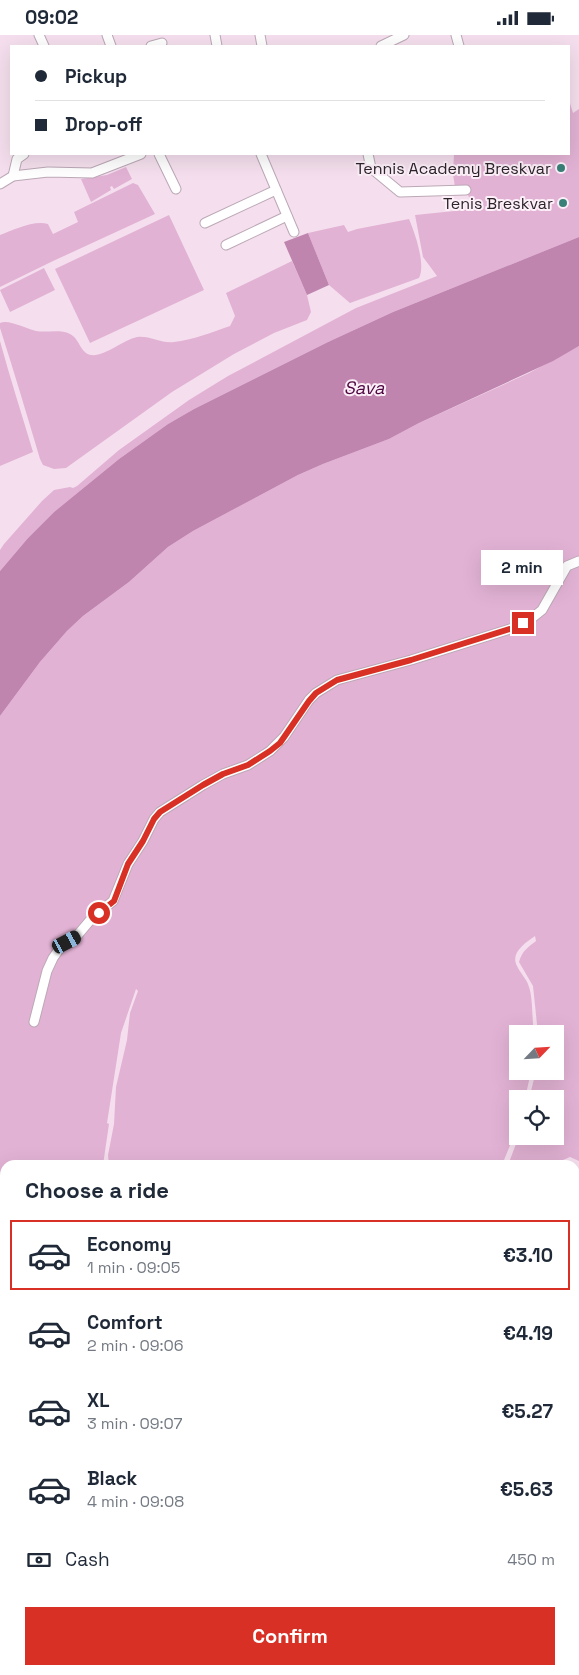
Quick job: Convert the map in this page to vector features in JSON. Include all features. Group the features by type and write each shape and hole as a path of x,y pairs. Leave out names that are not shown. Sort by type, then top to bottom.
{"street":[{"path":"383,45 404,35"},
{"path":"155,45 162,43"},
{"path":"13,176 17,159 23,155"},
{"path":"0,184 13,176 48,172 92,173 138,155"},
{"path":"159,155 176,189"},
{"path":"261,155 294,232"},
{"path":"368,155 371,168 400,192 466,190"},
{"path":"205,223 276,190"},
{"path":"226,245 287,216"},
{"path":"34,1022 52,958 60,948 76,937 92,918 114,901 128,864 160,812 203,785 223,774 248,765 270,751 280,743 316,693 337,680 411,660 513,628 532,618 542,610 567,567 579,561"}],"shaded area":[{"path":"570,103 573,113 579,109 579,237 393,312 328,342 194,409 168,424 119,459 54,512 28,538 0,571 0,550 4,544 54,490 77,486 119,450 189,400 228,376 356,308 437,276 423,257 415,215 474,209 468,195 456,194 453,174 454,155 570,155"},
{"path":"126,167 132,179 114,189 112,186 110,187 111,190 91,202 81,179 107,175"},
{"path":"133,183 138,185 155,214 0,287 0,235 36,223 48,224 53,234 78,222 74,212"},
{"path":"169,215 204,290 90,343 55,269"},
{"path":"409,219 417,240 420,257 421,272 419,278 350,303 329,285 308,233 344,225 348,232"},
{"path":"292,261 307,295 311,312 307,320 274,333 234,354 172,392 66,468 54,469 43,465 0,323 13,323 36,331 58,331 70,334 76,339 84,352 91,355 108,351 137,337 146,337 165,342 181,341 230,326 235,316 226,293"},
{"path":"44,268 55,290 10,312 0,290"},
{"path":"0,341 33,452 0,466"},
{"path":"579,346 579,1160 570,1157 563,1160 510,1160 516,1145 564,1145 564,1090 531,1090 534,1080 564,1080 564,1025 537,1025 533,986 519,962 528,947 536,941 535,936 520,949 515,957 517,966 527,981 530,992 533,1025 509,1025 509,1080 529,1080 527,1090 509,1090 510,1145 504,1160 108,1160 114,1124 116,1087 127,1040 130,1013 138,991 136,989 121,1033 107,1123 109,1124 104,1160 0,1160 0,716 40,662 67,631 83,616 129,582 168,547 193,531 298,475 389,439 419,423 529,373"}],"water":[{"path":"308,233 329,285 307,295 284,242"},
{"name":"Sava","path":"579,237 579,346 553,361 419,423 389,439 298,475 193,531 168,547 129,582 83,616 67,631 40,662 0,716 0,571 28,538 54,512 119,459 168,424 194,409 328,342 393,312"}],"place":[{"name":"Tennis Academy Breskvar","path":"561,168"},
{"name":"Tenis Breskvar","path":"563,203"}],"route":[{"path":"99,913 114,901 128,864 160,812 203,785 223,774 248,765 270,751 280,743 309,701 327,685 337,680 411,660 513,628 523,623"}]}
